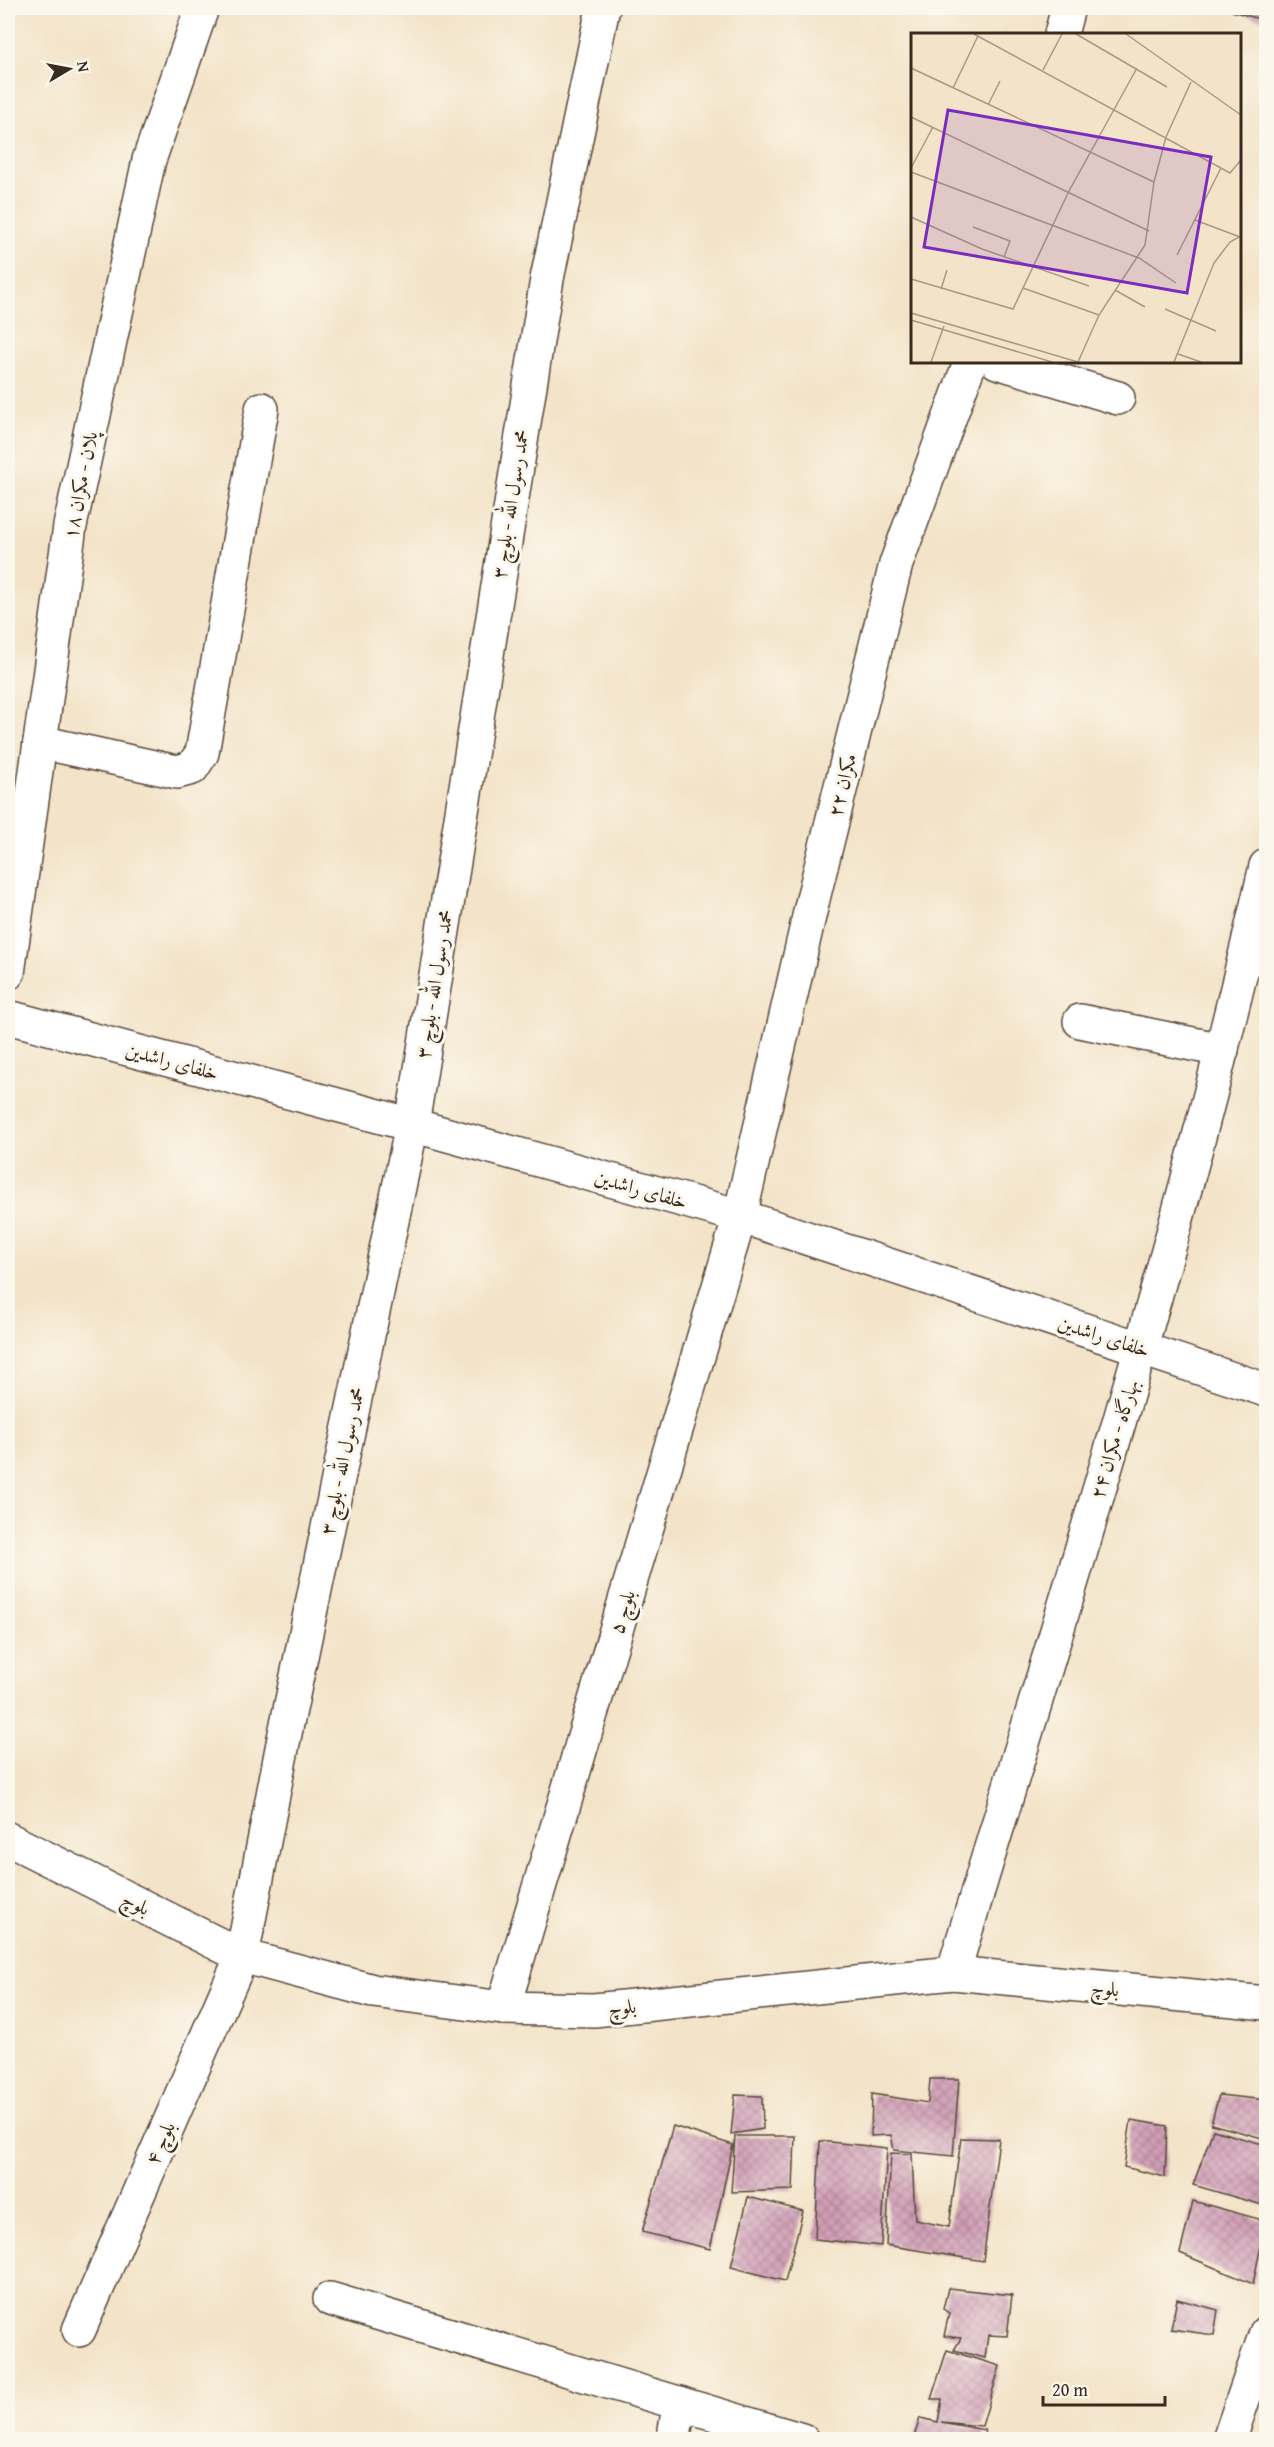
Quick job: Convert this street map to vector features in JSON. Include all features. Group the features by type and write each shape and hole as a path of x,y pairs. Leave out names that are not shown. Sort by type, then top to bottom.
{"street":[{"name":"پلان - مکران ۱۸","path":"8,973 70,526 149,160 202,8"},
{"name":"محمد رسول الله - بلوچ ۳","path":"242,1956 290,1708 412,1125 547,279 603,8"},
{"path":"1061,33 1068,8"},
{"name":"مکران ۲۲","path":"740,1216 813,899 896,564 970,363"},
{"path":"1000,363 1118,398"},
{"path":"40,742 177,772 192,768 202,753 262,409"},
{"name":"بهارگاه - مکران ۲۴","path":"953,1973 1142,1349 1222,1050 1266,866"},
{"name":"خلفای راشدین","path":"8,1017 740,1216 1266,1390"},
{"path":"1080,1021 1222,1050"},
{"name":"بلوچ ۵","path":"504,2008 740,1216"},
{"name":"بلوچ","path":"8,1839 242,1956 373,1991 504,2008 594,2010 953,1973 1266,2003"},
{"name":"بلوچ ۴","path":"79,2330 242,1956"},
{"path":"330,2299 802,2439"},
{"path":"1229,2439 1266,2333"},
{"path":"673,2439 680,2403"}],"building":[{"path":"1233,8 1266,8 1266,21 1232,11"},
{"path":"930,2079 959,2079 953,2156 894,2150 891,2135 871,2136 872,2094 928,2103"},
{"path":"735,2095 762,2096 763,2129 731,2134"},
{"path":"1219,2095 1266,2100 1266,2139 1211,2124"},
{"path":"1131,2120 1167,2126 1165,2177 1124,2167"},
{"path":"673,2126 733,2145 710,2249 642,2232"},
{"path":"1213,2130 1266,2145 1266,2206 1193,2185"},
{"path":"735,2136 795,2136 793,2190 731,2192"},
{"path":"961,2138 999,2139 983,2261 886,2245 891,2153 912,2154 915,2220 949,2227"},
{"path":"820,2141 887,2148 881,2246 815,2239"},
{"path":"748,2197 803,2211 785,2281 731,2267"},
{"path":"1193,2201 1266,2221 1253,2284 1180,2253"},
{"path":"948,2288 1012,2295 1007,2336 988,2335 985,2358 954,2350 961,2338 944,2336 949,2313 943,2309"},
{"path":"1177,2299 1218,2310 1214,2335 1171,2329"},
{"path":"947,2350 1000,2366 982,2426 941,2422 985,2430 983,2440 913,2440 920,2418 938,2422 942,2399 931,2399"}]}
